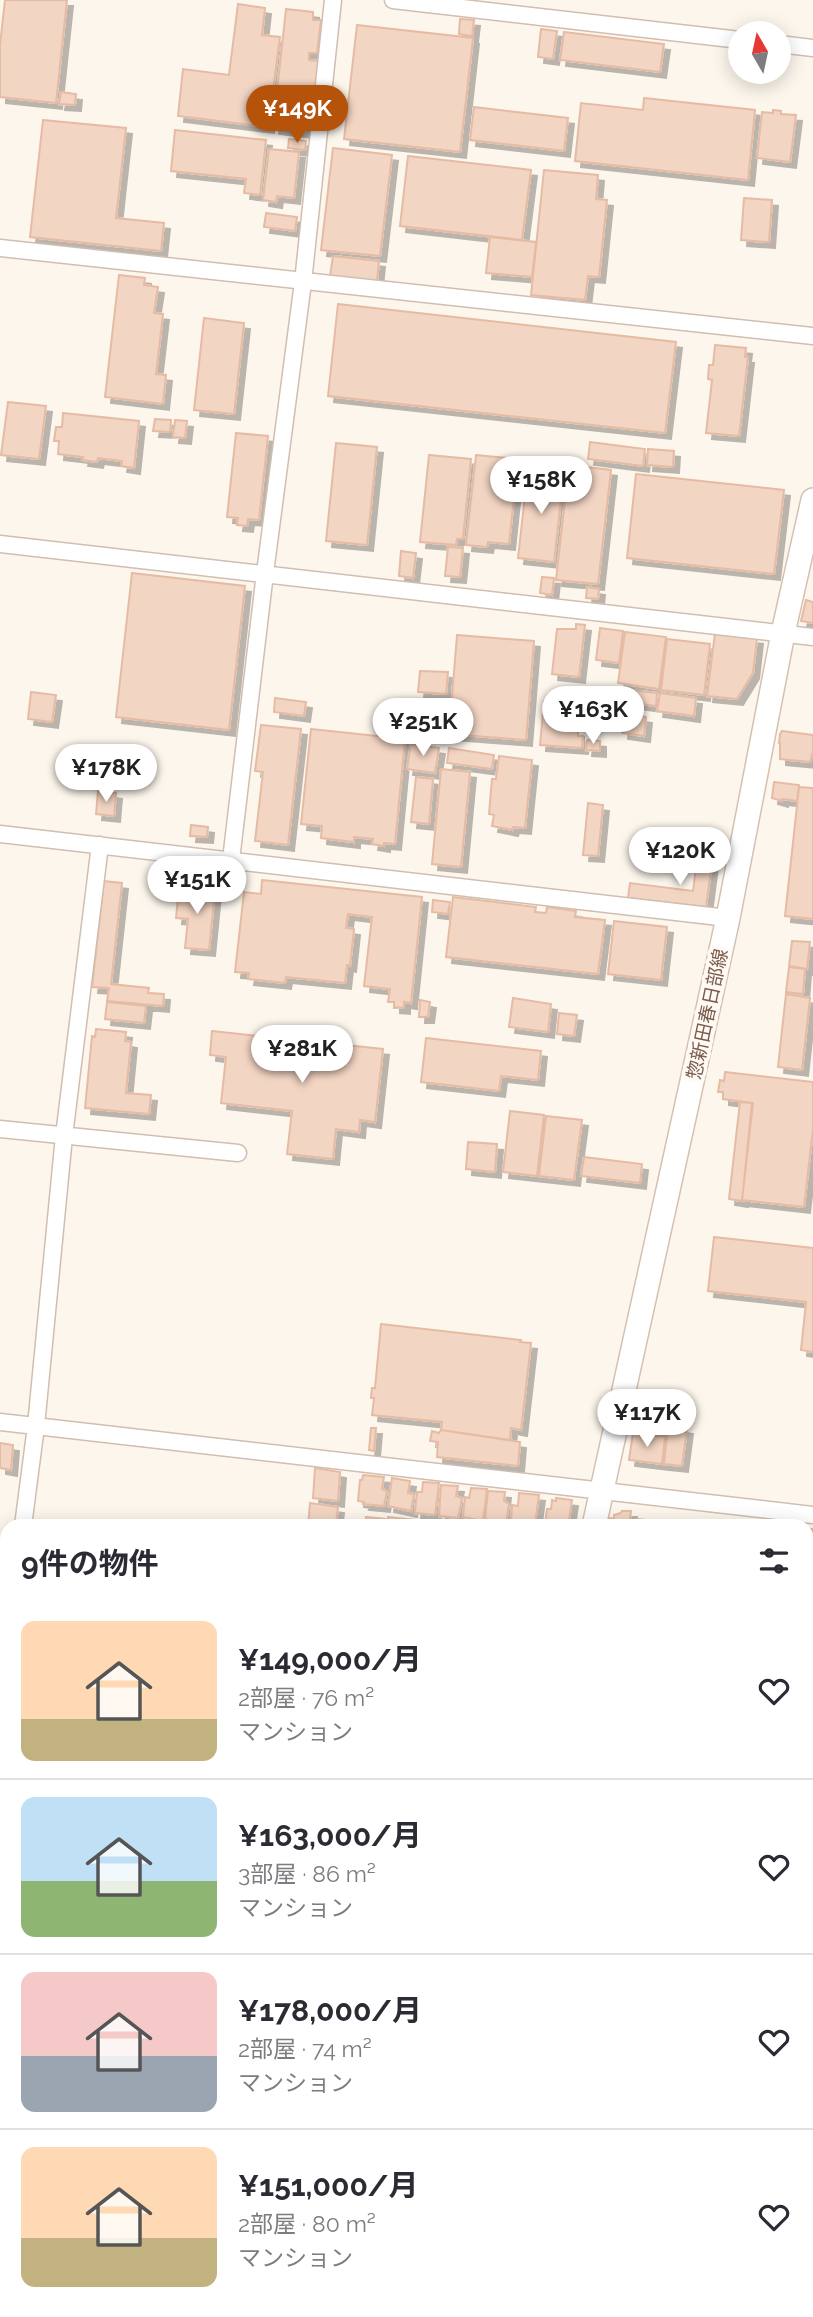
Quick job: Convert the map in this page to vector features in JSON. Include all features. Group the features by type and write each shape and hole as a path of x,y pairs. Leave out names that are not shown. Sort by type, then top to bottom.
{"main road":[{"name":"惣新田春日部線","path":"596,1519 728,918 783,633 813,500"}],"street":[{"path":"231,860 264,573 303,282 333,0"},
{"path":"393,0 728,39"},
{"path":"791,45 813,48"},
{"path":"0,248 813,336"},
{"path":"0,544 813,636"},
{"path":"0,834 728,918"},
{"path":"24,1519 36,1426 64,1136 100,845"},
{"path":"0,1129 238,1153"},
{"path":"0,1422 813,1515"}],"building":[{"path":"5,0 67,0 56,103 0,97 0,45"},
{"path":"238,4 265,8 262,35 280,37 268,127 178,116 183,69 229,75"},
{"path":"286,9 313,12 313,20 321,20 317,53 309,53 309,60 319,61 314,107 308,106 305,132 273,128"},
{"path":"460,19 474,20 472,36 459,34"},
{"path":"357,25 473,38 460,152 344,139"},
{"path":"541,29 557,31 553,59 538,57"},
{"path":"564,32 664,44 660,72 560,60"},
{"path":"61,92 76,94 75,105 59,104"},
{"path":"644,98 755,110 748,180 575,161 581,103 643,110"},
{"path":"474,107 568,118 564,151 470,140"},
{"path":"773,110 781,111 781,114 796,115 790,162 757,158 762,112 773,113"},
{"path":"43,120 126,128 116,218 164,223 161,251 30,237"},
{"path":"175,130 266,140 260,195 244,193 246,179 171,171"},
{"path":"289,139 306,141 305,150 288,148"},
{"path":"333,148 392,155 380,256 321,250"},
{"path":"269,149 299,152 294,198 277,196 276,202 263,200"},
{"path":"408,156 531,170 522,240 400,226"},
{"path":"544,170 598,175 596,199 607,200 599,277 588,276 585,300 531,295"},
{"path":"744,198 772,200 769,242 741,240"},
{"path":"266,213 297,217 295,231 264,227"},
{"path":"490,237 536,242 532,277 486,273"},
{"path":"333,256 379,261 377,281 330,276"},
{"path":"119,275 145,278 144,285 158,287 154,313 163,314 156,374 166,375 163,404 105,397"},
{"path":"338,304 676,342 665,433 328,396"},
{"path":"204,318 244,323 234,414 194,410"},
{"path":"715,345 746,348 745,357 748,357 739,436 706,433 712,380 708,379 709,365 713,365"},
{"path":"8,402 46,406 39,459 1,455"},
{"path":"63,413 139,421 134,468 121,466 122,461 98,458 97,462 58,454 59,441 54,441 56,427 62,427"},
{"path":"155,419 171,420 170,432 153,431"},
{"path":"175,420 187,421 185,438 173,437"},
{"path":"236,433 268,436 259,520 248,519 247,526 237,525 238,518 227,517"},
{"path":"590,442 645,449 643,466 588,459"},
{"path":"336,443 377,447 367,545 326,541"},
{"path":"648,449 674,451 673,467 647,465"},
{"path":"429,455 471,459 463,539 457,539 456,545 420,542"},
{"path":"476,455 518,459 509,544 488,542 487,547 466,545"},
{"path":"569,465 611,470 598,584 556,580"},
{"path":"528,469 564,473 554,562 518,558"},
{"path":"636,474 784,490 774,574 627,558"},
{"path":"448,547 463,548 460,577 445,576"},
{"path":"401,551 416,553 413,578 399,576"},
{"path":"132,573 245,586 229,730 116,717"},
{"path":"542,577 554,578 552,595 540,593"},
{"path":"587,587 599,589 598,599 586,598"},
{"path":"806,600 813,602 813,623 801,621"},
{"path":"576,624 585,625 579,677 552,674 557,629 576,629"},
{"path":"600,628 623,631 619,663 596,660"},
{"path":"625,632 666,637 659,689 618,683"},
{"path":"715,633 757,638 753,673 737,699 707,696"},
{"path":"457,635 534,641 526,740 449,734"},
{"path":"667,639 710,644 704,695 661,690"},
{"path":"420,671 448,672 446,694 418,692"},
{"path":"619,689 657,693 656,706 634,703 635,698 618,697"},
{"path":"31,692 56,695 52,722 28,719"},
{"path":"660,693 696,698 694,716 657,711"},
{"path":"275,698 306,702 304,716 274,712"},
{"path":"544,701 567,703 565,730 578,731 578,736 583,736 582,748 540,745"},
{"path":"624,714 646,717 644,736 622,733"},
{"path":"261,725 301,729 288,845 255,841 263,772 255,771"},
{"path":"311,729 405,739 395,844 372,844 373,839 354,837 354,842 321,838 322,826 301,824"},
{"path":"782,731 813,735 810,762 780,759 779,743"},
{"path":"587,740 600,741 600,751 586,750"},
{"path":"411,744 439,748 435,773 407,769"},
{"path":"449,748 494,755 492,769 447,763"},
{"path":"100,752 123,755 121,772 98,769"},
{"path":"499,756 532,760 525,828 513,827 512,830 492,826 494,815 489,814 492,779 496,779"},
{"path":"441,769 470,772 461,867 432,864"},
{"path":"416,777 433,779 429,824 411,822"},
{"path":"774,782 799,785 797,801 772,798"},
{"path":"799,787 813,788 813,919 785,916"},
{"path":"98,791 116,793 114,816 96,814"},
{"path":"588,803 603,805 598,856 583,855"},
{"path":"191,825 208,827 207,837 190,836"},
{"path":"698,852 713,854 706,907 628,898 630,883 693,891"},
{"path":"262,880 422,897 411,1003 404,1002 404,1008 394,1007 394,1002 388,1002 390,989 364,986 372,917 348,914 346,928 354,929 350,966 347,965 345,983 286,977 285,983 248,979 249,973 235,972 244,892 261,894"},
{"path":"104,881 122,883 111,984 149,988 148,993 164,994 163,1006 107,1001 109,988 92,987"},
{"path":"179,887 215,890 209,950 185,948 188,919 176,918"},
{"path":"453,897 536,907 535,912 546,913 547,907 576,911 575,917 605,920 598,974 446,957"},
{"path":"433,900 450,902 448,914 432,912"},
{"path":"614,921 667,927 661,980 608,974"},
{"path":"792,941 810,942 807,969 789,966"},
{"path":"789,967 805,969 803,994 786,992"},
{"path":"786,994 810,998 802,1070 778,1067"},
{"path":"513,998 551,1004 548,1032 509,1027"},
{"path":"420,1000 430,1002 428,1017 419,1017"},
{"path":"107,1002 146,1006 144,1023 105,1019"},
{"path":"559,1013 577,1015 574,1036 557,1034"},
{"path":"96,1029 126,1032 125,1041 131,1042 126,1093 151,1095 149,1114 85,1108 92,1036 95,1037"},
{"path":"212,1031 383,1049 375,1122 360,1120 359,1132 336,1129 333,1159 287,1154 292,1111 221,1103 226,1057 210,1055"},
{"path":"426,1038 541,1051 538,1080 501,1076 499,1091 421,1082"},
{"path":"725,1072 813,1082 813,1129 804,1207 742,1200 753,1103 723,1099 723,1092 718,1092"},
{"path":"740,1102 752,1103 742,1201 729,1199"},
{"path":"510,1111 544,1115 537,1176 503,1172"},
{"path":"546,1116 582,1120 574,1180 539,1176"},
{"path":"468,1142 497,1144 495,1172 466,1169"},
{"path":"584,1157 642,1164 640,1183 581,1176"},
{"path":"714,1237 813,1248 813,1352 801,1350 806,1302 708,1291"},
{"path":"381,1324 531,1343 521,1430 511,1428 510,1440 441,1430 442,1422 372,1415 374,1398 371,1398 372,1388 375,1388"},
{"path":"662,1424 687,1428 682,1466 664,1464 667,1435 660,1435"},
{"path":"371,1428 376,1428 374,1451 369,1450"},
{"path":"441,1430 520,1442 518,1466 437,1457 438,1442 430,1441 432,1431 439,1433"},
{"path":"633,1433 665,1437 662,1464 629,1460"},
{"path":"0,1443 13,1445 11,1470 0,1468"},
{"path":"315,1468 340,1472 338,1501 313,1498"},
{"path":"363,1475 384,1477 382,1489 387,1491 384,1506 358,1501"},
{"path":"392,1478 410,1481 408,1493 414,1494 411,1511 388,1506"},
{"path":"423,1482 439,1483 435,1515 415,1513 417,1492 422,1492"},
{"path":"441,1485 458,1486 456,1496 462,1498 458,1518 439,1516"},
{"path":"471,1488 487,1489 483,1519 463,1517 465,1497 469,1498"},
{"path":"488,1491 505,1492 504,1501 509,1504 507,1519 485,1519"},
{"path":"519,1493 539,1495 536,1519 511,1519 512,1505 518,1506"},
{"path":"556,1498 572,1500 569,1519 546,1519 552,1500 556,1501"},
{"path":"310,1503 338,1507 336,1519 309,1519"},
{"path":"631,1511 630,1519 614,1519 614,1515"}]}
